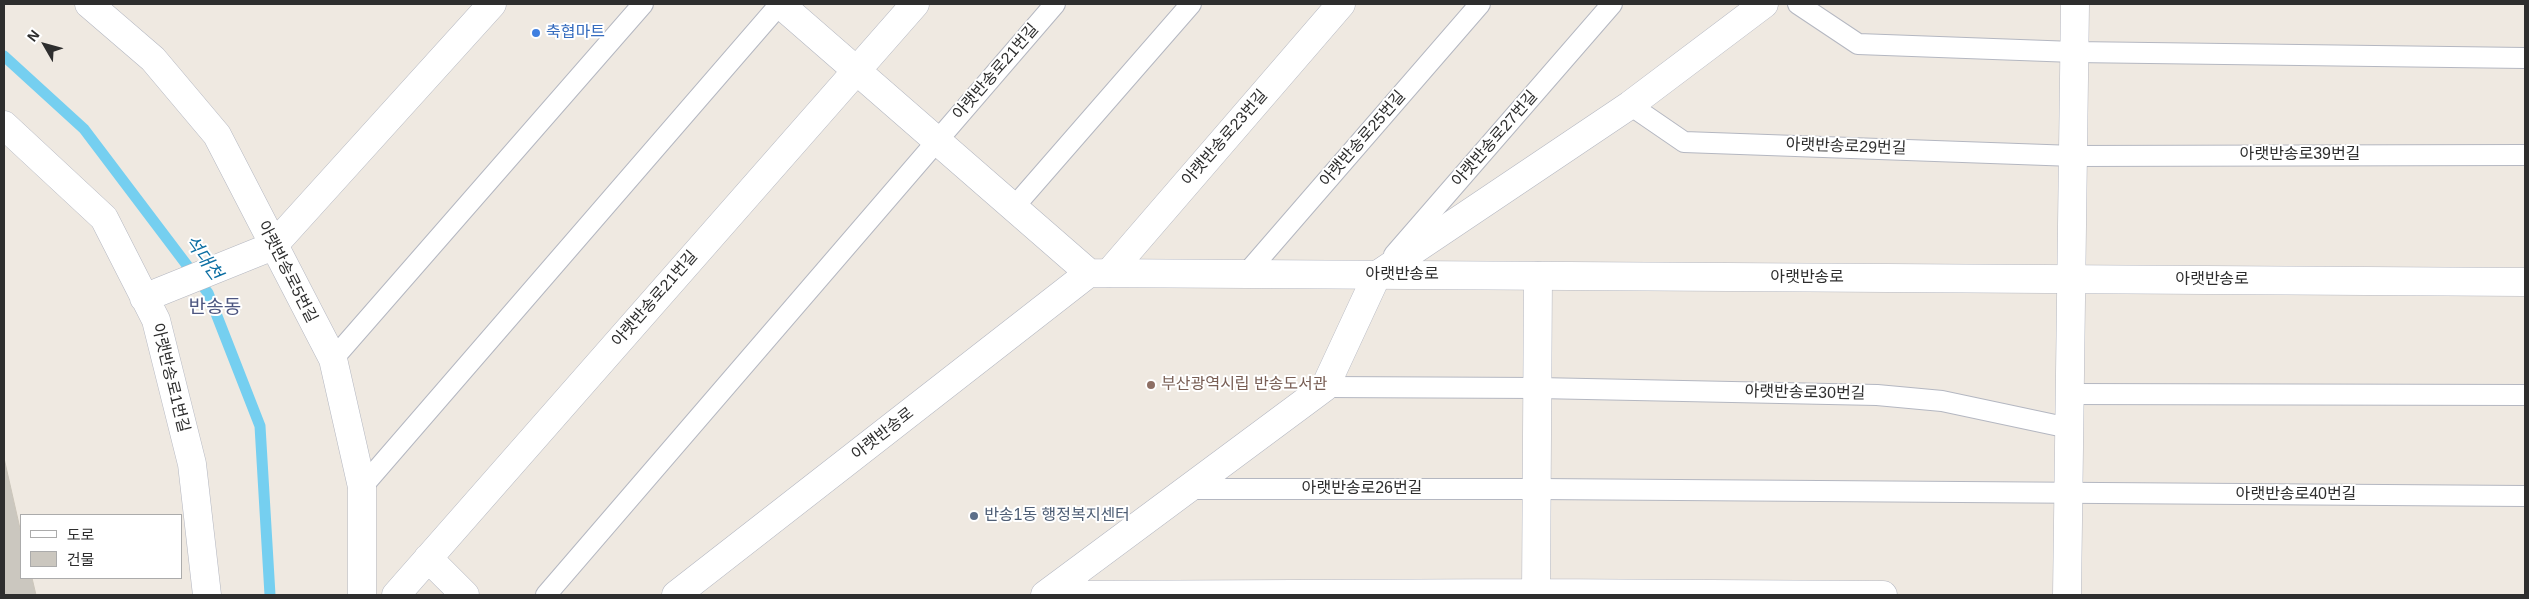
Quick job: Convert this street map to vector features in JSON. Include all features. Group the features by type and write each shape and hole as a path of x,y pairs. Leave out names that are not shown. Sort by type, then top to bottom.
{"street":[{"path":"144,298 265,249 492,4"},
{"path":"780,4 1014,207 1099,273"},
{"name":"아랫반송로21번길","path":"396,595 915,4"},
{"name":"아랫반송로23번길","path":"1099,273 1341,4"},
{"path":"1044,595 1325,387 1377,275 1630,105 1764,4"},
{"path":"2067,595 2075,4"},
{"name":"아랫반송로5번길","path":"92,5 153,59 218,135 265,249 333,359 362,486 362,595"},
{"name":"아랫반송로1번길","path":"4,125 104,218 156,320 192,464 207,595"},
{"name":"아랫반송로","path":"676,595 1099,273 2525,282"},
{"path":"1536,594 1538,276"},
{"path":"428,558 464,595"},
{"path":"1054,595 1883,595"}],"lane":[{"path":"333,359 643,4"},
{"path":"362,486 780,4"},
{"name":"아랫반송로21번길","path":"546,595 1055,4"},
{"path":"1014,207 1191,4"},
{"name":"아랫반송로25번길","path":"1246,274 1480,4"},
{"name":"아랫반송로27번길","path":"1377,275 1612,4"},
{"path":"1798,4 1858,44 2074,52 2525,58"},
{"name":"아랫반송로29번길","path":"1630,105 1684,142 2074,156"},
{"name":"아랫반송로39번길","path":"2074,156 2525,155"},
{"path":"1325,387 1538,388"},
{"name":"아랫반송로30번길","path":"1538,388 1877,395 1942,401 2069,428"},
{"path":"2069,394 2525,395"},
{"name":"아랫반송로26번길","path":"1187,489 1537,489"},
{"path":"1537,489 2067,493"},
{"name":"아랫반송로40번길","path":"2067,493 2525,496"}],"building":[{"path":"4,458 20,529 20,579 32,579 36,595 4,595"}],"waterway":[{"name":"석대천","path":"4,56 84,129 208,293 260,426 270,595"}],"place":[{"name":"축협마트","path":"536,33"},
{"name":"부산광역시립 반송도서관","path":"1151,385"},
{"name":"반송1동 행정복지센터","path":"974,516"}],"district":[{"name":"반송동","path":"215,308"}]}
